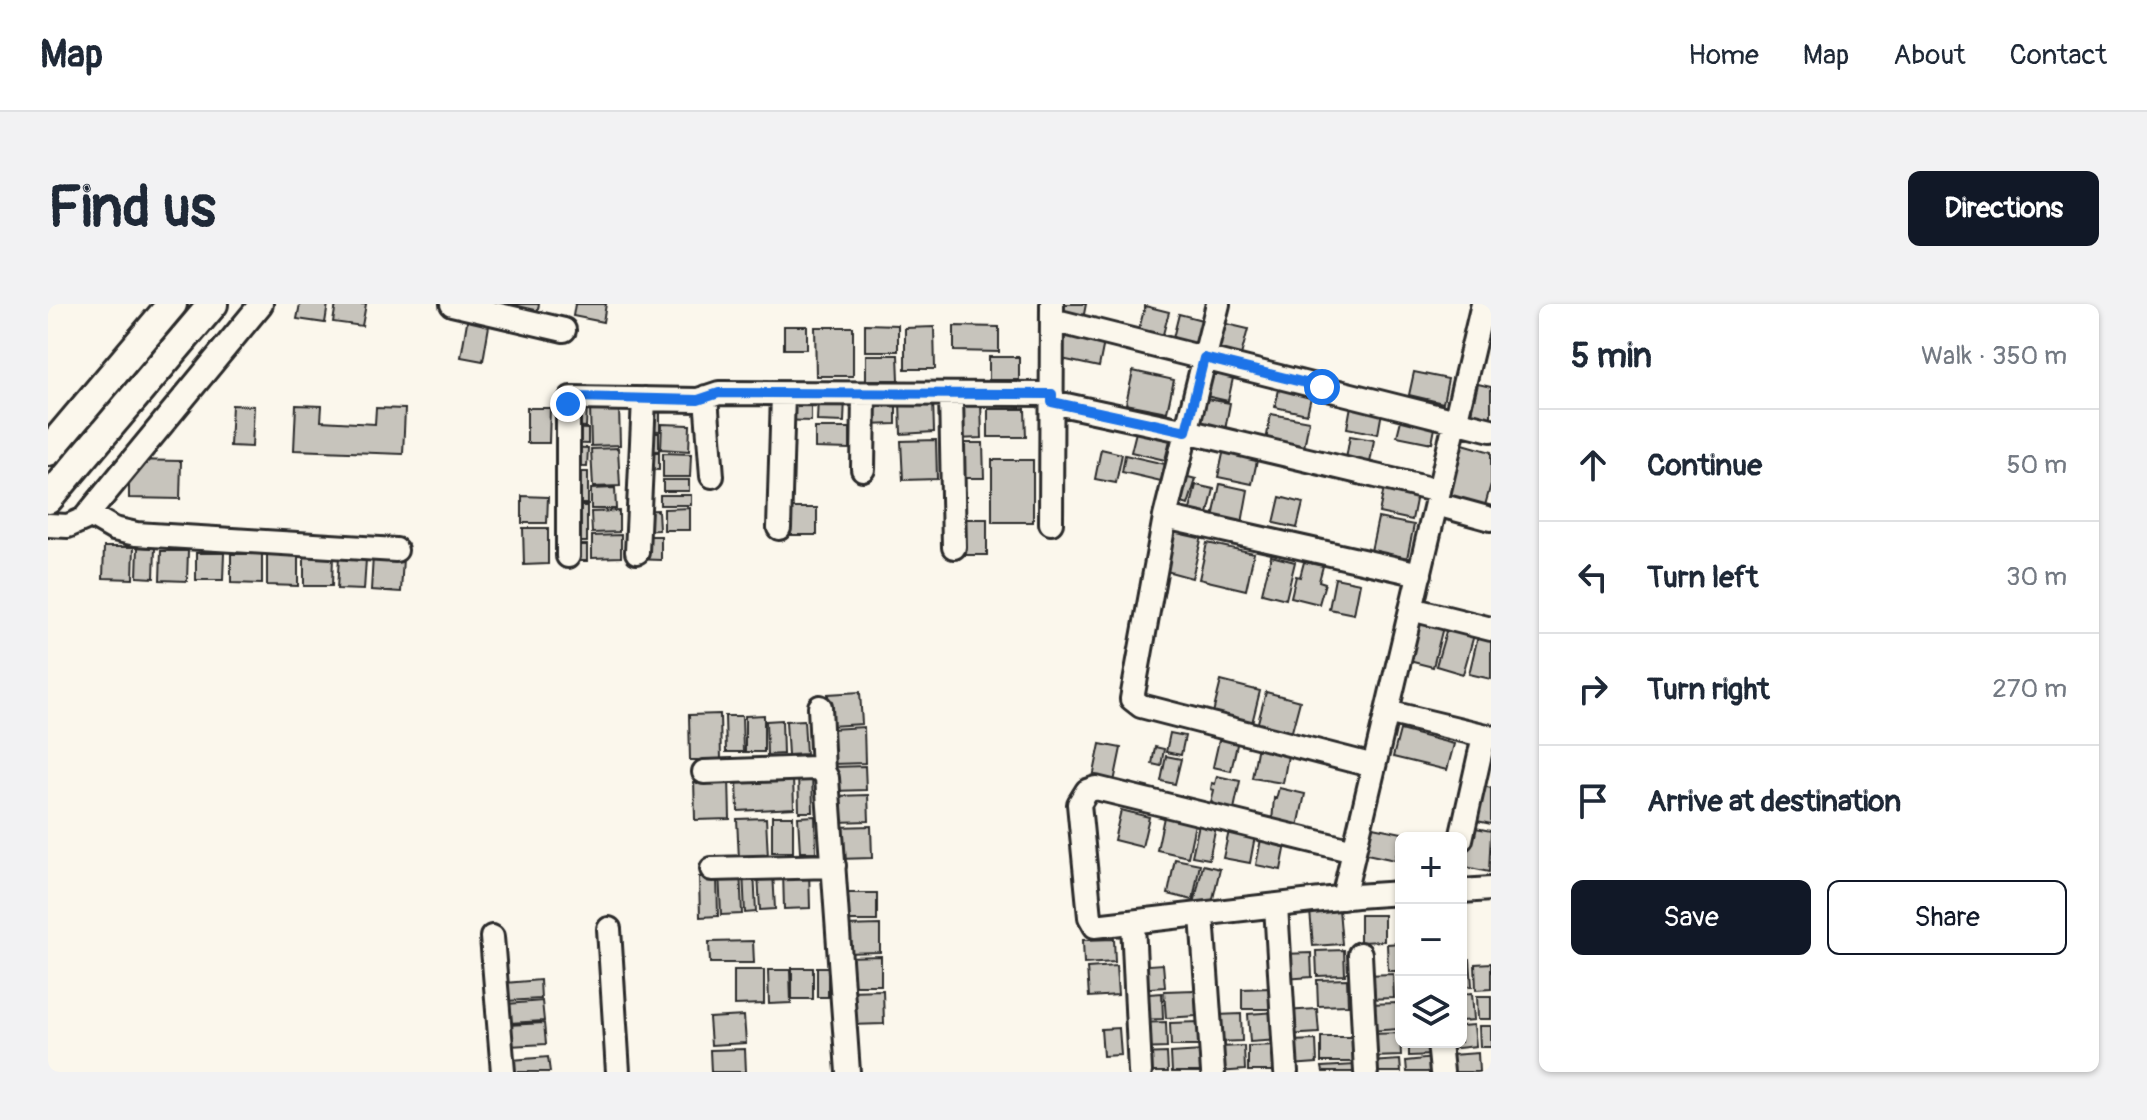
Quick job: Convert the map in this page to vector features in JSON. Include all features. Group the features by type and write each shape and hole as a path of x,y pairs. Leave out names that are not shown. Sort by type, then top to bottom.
{"main road":[{"path":"48,451 172,304"},
{"path":"48,499 213,304"}],"street":[{"path":"48,525 76,524 88,514 261,304"},
{"path":"452,304 564,330"},
{"path":"1218,304 1165,517 1132,693 1136,703 1374,766"},
{"path":"1343,898 1483,304"},
{"path":"1051,523 1052,312 1204,358 1491,430"},
{"path":"568,556 569,400 574,397 698,400 719,393 951,394 1052,398 1438,498 1491,519"},
{"path":"779,528 783,394"},
{"path":"863,469 864,394"},
{"path":"951,394 954,547"},
{"path":"706,397 712,476"},
{"path":"637,552 644,399"},
{"path":"88,514 114,529 136,534 396,550"},
{"path":"1165,517 1420,574"},
{"path":"1411,609 1491,629"},
{"path":"820,707 823,771 829,785 848,1072"},
{"path":"1387,712 1488,736 1463,832"},
{"path":"704,772 815,768 823,771"},
{"path":"1354,851 1096,788 1087,791 1079,804 1091,922 1101,927 1395,894"},
{"path":"712,869 834,866"},
{"path":"1467,891 1491,889"},
{"path":"1276,906 1286,1072"},
{"path":"1202,915 1213,1072"},
{"path":"1133,923 1140,1072"},
{"path":"609,929 618,1072"},
{"path":"492,937 503,1072"},
{"path":"1360,954 1366,1072"},
{"path":"1440,1048 1442,1072"}],"building":[{"path":"300,304 328,304 325,323 297,319"},
{"path":"336,304 366,304 362,326 333,322"},
{"path":"510,304 539,304 537,314 509,309"},
{"path":"575,304 606,304 603,322 573,316"},
{"path":"1048,304 1086,304 1083,319 1047,312"},
{"path":"1145,306 1169,312 1162,338 1138,333"},
{"path":"1179,314 1202,320 1195,348 1172,342"},
{"path":"468,316 490,320 483,361 461,357"},
{"path":"1218,322 1248,329 1240,359 1211,352"},
{"path":"865,324 898,325 898,351 865,351"},
{"path":"784,326 807,326 807,349 784,349"},
{"path":"954,326 999,327 999,352 954,351"},
{"path":"815,327 853,327 853,376 816,376"},
{"path":"934,327 935,369 905,369 905,328"},
{"path":"1064,328 1105,337 1099,367 1057,358"},
{"path":"866,355 898,355 899,380 866,380"},
{"path":"989,357 1019,357 1019,380 989,380"},
{"path":"1204,363 1235,369 1228,401 1197,394"},
{"path":"1133,371 1174,380 1167,412 1126,404"},
{"path":"1414,372 1448,379 1443,403 1409,395"},
{"path":"1478,384 1491,387 1491,426 1469,421"},
{"path":"1280,385 1312,393 1307,414 1275,407"},
{"path":"818,396 845,397 844,422 817,421"},
{"path":"778,397 811,398 811,421 777,420"},
{"path":"867,397 896,397 896,424 867,425"},
{"path":"1201,398 1230,403 1225,430 1196,425"},
{"path":"933,399 934,432 901,434 900,400"},
{"path":"1352,400 1383,406 1378,434 1347,428"},
{"path":"981,401 982,438 954,439 953,402"},
{"path":"232,405 254,406 252,447 230,446"},
{"path":"296,405 322,406 321,421 375,424 376,408 405,409 403,454 294,450"},
{"path":"562,406 587,407 586,427 561,425"},
{"path":"619,406 620,445 591,446 590,408"},
{"path":"634,406 660,407 660,431 633,430"},
{"path":"527,408 550,408 549,443 527,443"},
{"path":"988,409 1025,409 1026,437 988,437"},
{"path":"1271,414 1309,421 1303,453 1265,446"},
{"path":"1402,416 1436,423 1432,443 1397,436"},
{"path":"662,424 690,425 689,451 661,449"},
{"path":"562,428 588,429 588,444 562,443"},
{"path":"815,428 850,428 850,449 815,448"},
{"path":"1137,428 1171,436 1165,460 1131,452"},
{"path":"635,433 659,433 659,451 635,450"},
{"path":"1350,436 1374,440 1370,463 1346,459"},
{"path":"936,440 937,479 903,480 901,441"},
{"path":"952,443 983,443 984,478 952,478"},
{"path":"1463,444 1491,452 1491,484 1484,509 1448,499"},
{"path":"561,447 588,448 587,467 560,466"},
{"path":"618,448 620,486 593,487 591,449"},
{"path":"1101,449 1122,454 1116,483 1095,479"},
{"path":"1224,449 1258,456 1252,484 1218,477"},
{"path":"634,452 659,452 659,470 634,469"},
{"path":"663,453 691,454 690,477 663,477"},
{"path":"1125,455 1165,464 1161,481 1122,472"},
{"path":"129,460 181,461 180,499 129,498"},
{"path":"992,460 1033,460 1033,522 992,522"},
{"path":"562,472 588,472 588,504 562,504"},
{"path":"1180,475 1196,479 1188,505 1173,500"},
{"path":"663,480 689,480 689,491 663,491"},
{"path":"1220,484 1248,490 1242,523 1213,518"},
{"path":"1196,485 1214,489 1208,514 1190,510"},
{"path":"615,488 616,509 591,509 591,489"},
{"path":"1384,488 1417,495 1412,520 1379,513"},
{"path":"660,495 691,495 691,505 660,505"},
{"path":"522,496 548,497 547,523 522,523"},
{"path":"1280,497 1303,503 1297,528 1274,523"},
{"path":"561,506 587,506 587,542 560,542"},
{"path":"690,508 690,530 664,530 664,509"},
{"path":"782,508 817,508 817,535 782,535"},
{"path":"658,510 659,530 633,531 632,511"},
{"path":"619,511 619,532 592,533 591,512"},
{"path":"1378,518 1414,525 1407,558 1371,551"},
{"path":"950,519 987,519 987,555 950,555"},
{"path":"523,528 548,528 548,564 524,565"},
{"path":"1169,528 1202,536 1192,578 1159,569"},
{"path":"621,535 621,557 592,558 592,536"},
{"path":"632,536 661,536 661,560 632,559"},
{"path":"1207,543 1254,553 1246,590 1199,579"},
{"path":"560,545 587,545 587,561 560,561"},
{"path":"104,547 134,547 133,579 103,578"},
{"path":"138,547 155,548 154,578 137,577"},
{"path":"161,551 188,551 187,581 160,580"},
{"path":"196,553 224,553 223,580 196,580"},
{"path":"231,554 262,554 262,584 231,583"},
{"path":"267,555 298,555 298,586 267,585"},
{"path":"304,556 333,556 332,586 304,586"},
{"path":"373,556 403,558 401,592 371,590"},
{"path":"1271,556 1295,562 1286,599 1262,593"},
{"path":"339,557 366,559 364,590 337,589"},
{"path":"1304,562 1323,566 1319,581 1325,583 1319,604 1291,597 1296,576 1300,577"},
{"path":"1335,578 1360,583 1354,614 1329,609"},
{"path":"1411,619 1443,627 1433,667 1401,659"},
{"path":"1447,628 1474,635 1463,674 1436,666"},
{"path":"1478,636 1491,639 1491,679 1469,674"},
{"path":"1221,681 1260,691 1252,723 1213,713"},
{"path":"860,692 862,724 830,726 828,694"},
{"path":"1266,692 1300,701 1291,735 1257,726"},
{"path":"720,714 721,760 690,760 689,715"},
{"path":"764,715 764,752 745,752 745,716"},
{"path":"725,716 742,716 743,752 726,752"},
{"path":"782,720 783,754 767,755 766,721"},
{"path":"804,720 806,754 788,755 786,721"},
{"path":"864,727 865,763 832,764 831,729"},
{"path":"1400,730 1454,744 1447,770 1393,757"},
{"path":"1170,733 1185,736 1181,755 1166,752"},
{"path":"1220,736 1238,740 1231,771 1213,767"},
{"path":"1100,744 1121,748 1114,782 1093,778"},
{"path":"1258,745 1289,750 1283,783 1252,778"},
{"path":"1155,747 1164,749 1161,766 1152,764"},
{"path":"1166,756 1181,759 1175,784 1161,781"},
{"path":"865,766 866,790 833,791 833,767"},
{"path":"812,770 813,812 799,812 798,771"},
{"path":"1217,776 1240,781 1233,814 1210,809 1214,790 1211,789 1212,783 1215,784"},
{"path":"729,777 730,819 695,820 694,778"},
{"path":"793,778 794,808 738,811 737,780"},
{"path":"1475,784 1491,788 1491,824 1468,819"},
{"path":"1279,788 1305,794 1298,827 1272,822 1274,798"},
{"path":"868,795 869,821 837,822 836,796"},
{"path":"1121,810 1149,817 1142,847 1114,840"},
{"path":"772,816 793,816 793,852 772,852"},
{"path":"815,816 816,852 800,852 798,817"},
{"path":"1164,817 1195,824 1188,857 1157,850"},
{"path":"766,818 768,858 739,859 737,819"},
{"path":"1199,824 1216,827 1209,859 1192,856"},
{"path":"1363,825 1397,832 1395,860 1357,852"},
{"path":"871,826 872,858 838,859 837,827"},
{"path":"1466,826 1491,831 1489,872 1467,867"},
{"path":"1229,831 1255,836 1250,863 1223,858"},
{"path":"1261,839 1286,844 1281,870 1256,865"},
{"path":"1175,859 1200,864 1193,900 1168,894"},
{"path":"1203,865 1220,869 1211,907 1194,904"},
{"path":"740,869 742,914 721,915 719,871"},
{"path":"809,869 810,908 784,909 783,871"},
{"path":"754,870 756,912 745,913 743,871"},
{"path":"773,872 775,909 760,910 758,873"},
{"path":"699,877 717,877 718,916 700,917"},
{"path":"843,893 877,893 877,921 843,921"},
{"path":"1339,909 1342,944 1313,946 1310,911"},
{"path":"1360,915 1384,915 1384,941 1360,942"},
{"path":"880,925 880,952 845,953 845,926"},
{"path":"1114,939 1115,962 1084,964 1083,940"},
{"path":"753,941 754,963 710,963 709,942"},
{"path":"1395,943 1395,971 1388,971 1387,944"},
{"path":"1344,950 1345,975 1317,976 1316,951"},
{"path":"1311,953 1312,977 1284,979 1282,954"},
{"path":"881,956 881,985 845,985 845,957"},
{"path":"1467,959 1470,959 1472,986 1467,986"},
{"path":"1491,963 1491,989 1476,990 1475,964"},
{"path":"1163,964 1165,987 1135,989 1134,966"},
{"path":"1116,966 1118,995 1089,997 1087,968"},
{"path":"817,967 828,967 828,997 817,997"},
{"path":"792,968 813,968 813,999 792,999"},
{"path":"734,970 764,970 764,1004 734,1005"},
{"path":"768,970 790,970 791,1003 769,1004"},
{"path":"1393,974 1394,998 1366,999 1365,975"},
{"path":"1347,979 1348,1005 1318,1006 1317,980"},
{"path":"540,980 541,999 506,1001 505,983"},
{"path":"1270,988 1270,1009 1242,1009 1242,989"},
{"path":"883,990 884,1024 849,1025 848,991"},
{"path":"1195,990 1196,1016 1166,1018 1164,991"},
{"path":"1162,993 1163,1019 1136,1020 1134,995"},
{"path":"1467,993 1472,993 1474,1020 1467,1021"},
{"path":"1477,996 1491,996 1491,1019 1478,1019"},
{"path":"542,1001 544,1021 508,1023 507,1004"},
{"path":"1395,1003 1395,1029 1369,1031 1367,1004"},
{"path":"1317,1009 1319,1033 1286,1035 1284,1011"},
{"path":"1277,1012 1279,1040 1250,1042 1248,1014"},
{"path":"1241,1014 1242,1041 1216,1042 1216,1015"},
{"path":"744,1016 746,1043 711,1045 709,1018"},
{"path":"1166,1022 1167,1048 1137,1049 1136,1023"},
{"path":"1199,1022 1200,1046 1171,1046 1170,1023"},
{"path":"544,1023 546,1044 509,1046 508,1025"},
{"path":"1474,1025 1476,1046 1467,1047 1467,1026"},
{"path":"1479,1026 1491,1026 1491,1047 1480,1047"},
{"path":"1119,1028 1121,1055 1103,1056 1101,1029"},
{"path":"1395,1033 1395,1048 1401,1048 1401,1056 1372,1057 1371,1034"},
{"path":"1321,1037 1353,1037 1354,1062 1321,1062"},
{"path":"1316,1040 1317,1063 1291,1065 1290,1041"},
{"path":"1281,1045 1282,1071 1248,1071 1248,1046"},
{"path":"1244,1046 1245,1070 1218,1072 1217,1047"},
{"path":"1409,1048 1432,1048 1433,1055 1409,1056"},
{"path":"745,1049 746,1072 711,1072 710,1050"},
{"path":"1202,1051 1204,1072 1172,1072 1171,1053"},
{"path":"1167,1053 1168,1072 1140,1072 1139,1054"},
{"path":"1478,1053 1479,1072 1452,1072 1451,1055"},
{"path":"548,1057 550,1072 513,1072 512,1060"},
{"path":"1434,1058 1435,1072 1407,1072 1406,1061"},
{"path":"1400,1060 1401,1072 1370,1072 1370,1062"},
{"path":"1355,1065 1355,1072 1323,1072 1322,1067"}],"route":[{"path":"568,404 574,397 698,400 719,393 1052,394 1052,402 1186,431 1204,358 1322,387"}]}
